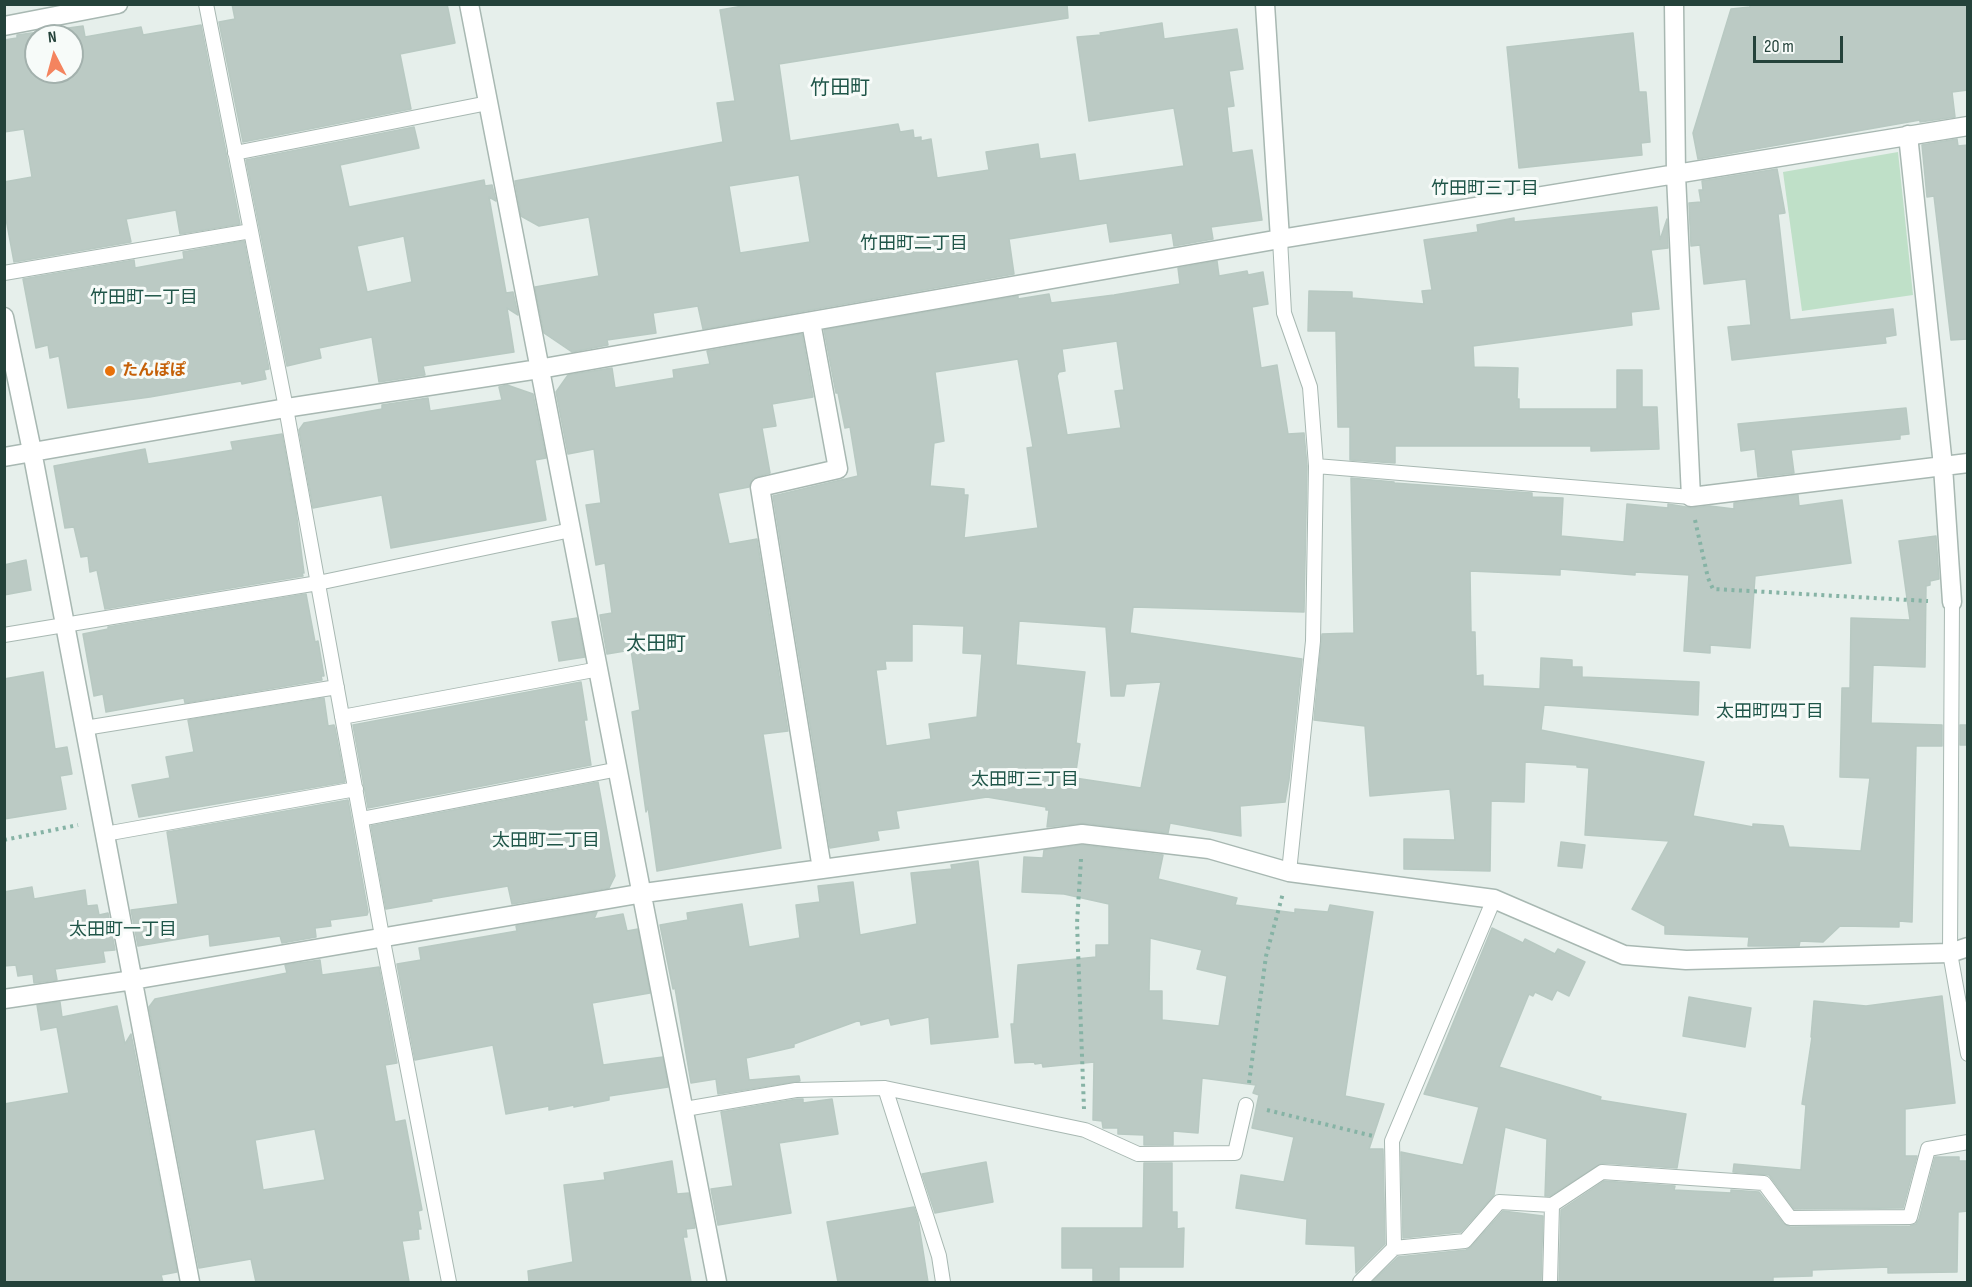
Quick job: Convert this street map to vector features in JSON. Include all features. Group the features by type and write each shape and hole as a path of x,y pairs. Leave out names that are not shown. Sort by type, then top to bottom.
{"street":[{"path":"4,26 118,4"},
{"path":"469,4 539,369 644,892 717,1282"},
{"path":"1265,4 1280,239"},
{"path":"1674,4 1676,175 1691,497 1968,463"},
{"path":"4,456 286,408 539,369 1280,239 1968,126"},
{"path":"1908,135 1942,466 1952,602"},
{"path":"4,317 66,627 190,1282"},
{"path":"811,322 838,469 759,487 822,869"},
{"path":"4,999 133,980 644,892 1082,834 1209,849 1289,872 1494,899 1624,955 1686,960 1950,952 1968,947"}],"lane":[{"path":"206,4 286,408 382,936 449,1282"},
{"path":"235,153 488,103"},
{"path":"4,273 251,231"},
{"path":"1280,239 1284,313 1310,387 1317,466 1313,641 1289,872"},
{"path":"1317,466 1691,497"},
{"path":"4,635 66,627 318,583 571,530"},
{"path":"1952,602 1950,952 1968,1054"},
{"path":"342,717 599,669"},
{"path":"85,728 337,687"},
{"path":"361,819 619,769"},
{"path":"104,827 356,789"},
{"path":"1394,1248 1392,1140 1494,899"},
{"path":"885,1088 939,1256 943,1282"},
{"path":"685,1109 796,1090 885,1088 1085,1130 1138,1154 1235,1152 1246,1105"},
{"path":"1360,1282 1394,1248 1465,1241 1499,1202 1552,1205 1602,1172 1764,1183 1790,1218 1910,1217 1928,1149 1968,1142"},
{"path":"1550,1282 1552,1205"}],"path":[{"path":"1691,497 1708,578 1713,589 1952,602"},
{"path":"4,840 104,827"},
{"path":"1082,834 1077,923 1085,1130"},
{"path":"1289,872 1266,956 1246,1105 1392,1140"}],"green space":[{"path":"1898,152 1913,295 1802,311 1783,172"}],"building":[{"path":"232,4 447,4 455,43 400,54 411,109 243,142 219,22 235,19"},
{"path":"754,4 1067,4 1068,18 779,64 790,141 898,124 900,132 913,130 914,138 921,137 921,141 931,139 937,178 989,170 986,152 1038,144 1040,159 1075,154 1079,181 1184,166 1174,108 1089,121 1077,37 1101,35 1100,33 1162,23 1164,39 1237,29 1243,69 1229,71 1234,106 1227,107 1232,153 1252,150 1262,220 1211,227 1213,239 1174,246 1172,233 1110,242 1107,223 1009,239 1014,274 703,329 698,306 653,313 656,333 607,340 608,345 572,352 544,333 535,287 599,276 589,217 539,226 521,216 515,181 723,142 717,103 735,101 720,10","holes":["799,175 810,242 740,253 729,186"]},
{"path":"1750,4 1968,4 1968,90 1952,92 1955,117 1920,122 1920,120 1698,159 1693,133 1731,9 1750,7"},
{"path":"201,25 240,224 180,234 176,210 126,219 131,242 14,262 4,208 4,182 32,177 24,129 4,132 4,40 24,34 24,84 84,84 84,32 85,37 141,27 143,35"},
{"path":"1633,33 1639,92 1646,92 1650,142 1641,143 1642,155 1519,168 1507,47"},
{"path":"414,127 419,148 340,165 349,207 484,180 485,186 492,185 496,201 489,197 506,293 513,292 518,315 507,308 514,352 423,366 425,375 379,382 372,337 319,348 321,358 287,366 246,160","holes":["404,236 412,282 367,292 357,246"]},
{"path":"1957,139 1958,146 1968,145 1968,339 1951,340 1934,196 1927,197 1922,145"},
{"path":"1777,169 1785,213 1778,214 1790,320 1893,309 1896,335 1885,337 1886,343 1732,360 1728,327 1751,325 1746,279 1704,284 1700,245 1691,246 1689,203 1701,202 1699,190 1703,190 1702,181"},
{"path":"1657,207 1660,240 1667,219 1668,248 1651,250 1659,309 1631,312 1632,325 1473,346 1474,367 1518,368 1519,409 1617,409 1617,370 1642,370 1642,407 1657,407 1659,449 1591,451 1591,446 1395,446 1395,463 1350,460 1350,427 1338,427 1336,331 1308,331 1309,291 1352,292 1352,298 1424,304 1422,291 1432,290 1424,240 1478,232 1477,225 1514,218 1514,222"},
{"path":"244,241 269,369 264,370 266,379 68,408 59,356 50,358 48,345 36,348 23,279 134,260 135,268 184,259 183,252"},
{"path":"1217,261 1219,276 1247,271 1248,275 1263,272 1268,304 1252,307 1261,368 1277,365 1288,434 1304,433 1307,466 1304,612 1133,607 1130,633 1302,659 1285,802 1240,806 1241,836 1170,823 1168,833 1083,823 1047,827 1049,810 1046,810 1046,807 987,797 896,811 899,828 877,831 879,840 830,848 773,496 858,476 850,427 845,428 824,330 1018,296 1018,299 1049,294 1051,303 1180,284 1178,268","holes":["1117,341 1124,390 1115,391 1121,428 1067,435 1057,376 1059,372 1065,371 1062,349","1018,359 1033,447 1027,448 1038,528 964,538 968,495 964,495 964,489 930,486 934,443 944,441 935,372","1019,621 1106,627 1111,696 1124,696 1126,684 1161,682 1141,788 1075,778 1080,744 1076,743 1085,672 1016,665","912,624 964,626 963,653 982,654 977,717 929,724 931,739 886,746 876,670 886,669 885,661 912,661"]},
{"path":"802,334 813,397 772,404 776,426 762,428 770,473 753,478 749,487 718,493 729,544 757,539 788,731 763,734 781,848 657,871 632,712 640,710 631,650 607,654 600,615 612,613 605,563 596,565 586,505 601,503 594,449 568,454 556,392 568,375 612,368 615,388 674,378 673,370 710,364 707,351"},
{"path":"507,385 533,394 546,458 535,460 546,520 391,548 382,495 313,508 299,430 304,423 382,409 382,405 428,398 430,411 502,400 499,387"},
{"path":"1906,408 1909,434 1900,435 1900,439 1791,450 1794,473 1758,477 1755,449 1741,451 1738,424"},
{"path":"282,434 296,511 303,576 105,609 97,570 90,572 88,556 81,557 74,527 65,528 54,466 145,449 148,464 233,450 231,442"},
{"path":"1351,478 1532,493 1532,497 1563,498 1561,536 1624,542 1627,504 1668,508 1668,504 1692,508 1710,506 1734,509 1734,503 1798,495 1799,506 1842,500 1851,563 1755,576 1750,648 1710,645 1710,653 1684,651 1689,575 1635,572 1635,575 1560,569 1560,575 1470,571 1471,632 1475,632 1476,676 1483,675 1483,686 1540,689 1541,658 1572,660 1572,667 1582,667 1582,677 1699,682 1698,715 1544,705 1541,730 1704,762 1693,816 1753,827 1753,824 1783,826 1789,847 1861,851 1870,778 1840,777 1842,688 1850,688 1851,618 1910,620 1899,541 1936,536 1939,579 1930,581 1930,585 1926,586 1925,667 1873,665 1871,723 1942,725 1942,746 1916,746 1912,922 1899,921 1899,927 1840,926 1823,942 1800,941 1799,946 1748,946 1749,937 1665,934 1665,926 1632,909 1669,841 1585,835 1589,768 1577,767 1577,765 1525,762 1524,802 1491,801 1490,871 1404,869 1404,839 1455,840 1450,789 1370,796 1365,726 1314,720 1322,634 1354,633"},
{"path":"26,560 31,590 4,595 4,565"},
{"path":"306,594 315,642 318,641 324,676 321,676 322,680 185,703 184,698 106,712 103,694 94,696 83,634 108,629 108,627"},
{"path":"577,618 585,657 559,661 552,622"},
{"path":"43,672 55,749 67,747 72,774 60,776 66,809 4,819 4,679"},
{"path":"581,682 591,765 368,808 353,725"},
{"path":"324,698 328,726 334,725 335,728 345,782 139,817 132,785 170,778 166,757 194,752 188,720"},
{"path":"1960,725 1968,725 1968,745 1960,745"},
{"path":"598,782 615,876 609,888 512,904 508,886 386,909 371,826"},
{"path":"348,800 367,915 330,920 331,926 315,928 316,937 282,943 280,936 210,946 209,934 138,946 131,910 178,904 167,832"},
{"path":"1561,842 1585,845 1582,868 1558,866"},
{"path":"1082,845 1163,855 1158,879 1237,898 1235,905 1295,913 1295,909 1328,912 1330,905 1373,912 1345,1096 1384,1104 1369,1149 1383,1149 1385,1244 1356,1273 1355,1246 1306,1244 1307,1219 1236,1208 1241,1175 1284,1182 1294,1137 1252,1128 1259,1095 1253,1093 1256,1085 1202,1078 1198,1133 1173,1131 1173,1145 1144,1145 1144,1135 1118,1134 1118,1128 1103,1128 1102,1121 1093,1120 1094,1062 1043,1067 1042,1063 1015,1063 1011,1024 1014,1024 1018,965 1096,957 1096,945 1109,945 1109,904 1064,894 1022,892 1024,857 1043,858 1044,850","holes":["1150,938 1202,950 1197,969 1227,976 1219,1026 1162,1020 1162,991 1149,991"]},
{"path":"978,861 998,1037 931,1044 929,1017 891,1025 889,1018 861,1025 860,1020 794,1044 794,1047 746,1058 749,1080 799,1076 800,1081 718,1094 716,1079 691,1083 675,988 673,989 660,925 688,920 687,913 742,904 749,947 800,938 796,905 820,902 818,886 853,882 860,935 917,924 911,873 952,869 951,865"},
{"path":"32,887 34,899 85,890 87,906 97,905 99,915 108,913 115,950 103,951 105,962 55,969 57,980 34,983 33,974 18,976 16,965 4,966 4,892"},
{"path":"597,912 594,919 623,914 627,931 638,929 650,993 592,1003 603,1065 663,1057 668,1087 609,1096 609,1100 574,1107 574,1105 549,1110 549,1106 506,1114 493,1045 415,1060 397,964 421,960 419,948 517,931 516,926"},
{"path":"1492,928 1523,943 1525,939 1555,954 1558,949 1585,962 1569,996 1557,990 1552,1000 1535,992 1533,996 1529,994 1499,1067 1601,1097 1600,1100 1686,1114 1677,1168 1602,1163 1550,1196 1545,1196 1547,1139 1505,1127 1494,1195 1461,1232 1403,1238 1401,1152 1463,1165 1479,1107 1424,1094"},
{"path":"320,960 322,975 379,967 397,1063 385,1065 395,1122 405,1120 422,1210 418,1211 421,1229 418,1229 419,1239 402,1241 409,1282 256,1282 251,1259 199,1268 149,1007 155,999 287,973 285,965","holes":["315,1129 325,1180 263,1190 255,1140"]},
{"path":"1942,996 1955,1103 1905,1109 1905,1156 1917,1156 1903,1208 1794,1209 1769,1175 1733,1172 1734,1164 1801,1170 1806,1105 1802,1104 1812,1037 1814,1001 1866,1006"},
{"path":"1689,997 1751,1008 1745,1047 1683,1036"},
{"path":"60,1002 62,1017 117,1006 125,1044 131,1034 177,1272 161,1275 163,1282 4,1282 4,1104 69,1093 57,1027 41,1030 37,1005"},
{"path":"803,1099 803,1103 832,1099 838,1134 779,1143 791,1213 718,1225 711,1189 733,1186 721,1112"},
{"path":"1935,1157 1959,1157 1959,1161 1968,1161 1968,1211 1958,1212 1957,1272 1888,1273 1888,1267 1812,1270 1812,1276 1773,1277 1773,1282 1559,1282 1561,1210 1604,1181 1675,1186 1674,1190 1759,1192 1783,1223 1790,1227 1910,1226 1916,1224 1919,1219"},
{"path":"672,1161 677,1194 689,1193 695,1228 686,1229 687,1237 683,1237 691,1282 529,1282 528,1271 573,1262 564,1185 605,1180 604,1173"},
{"path":"986,1162 993,1202 935,1213 922,1174"},
{"path":"1144,1163 1172,1163 1172,1212 1177,1212 1177,1229 1184,1228 1183,1267 1119,1267 1119,1282 1093,1281 1093,1268 1062,1268 1062,1228 1143,1228"},
{"path":"914,1207 928,1282 838,1282 827,1222"},
{"path":"1503,1211 1543,1216 1541,1282 1372,1282 1398,1257 1466,1250"}],"place":[{"name":"たんぽぽ","path":"110,371"}],"district":[{"name":"竹田町","path":"840,89"},
{"name":"竹田町三丁目","path":"1485,189"},
{"name":"竹田町二丁目","path":"914,244"},
{"name":"竹田町一丁目","path":"144,298"},
{"name":"太田町","path":"656,645"},
{"name":"太田町四丁目","path":"1770,712"},
{"name":"太田町三丁目","path":"1025,780"},
{"name":"太田町二丁目","path":"546,841"},
{"name":"太田町一丁目","path":"123,930"}]}
